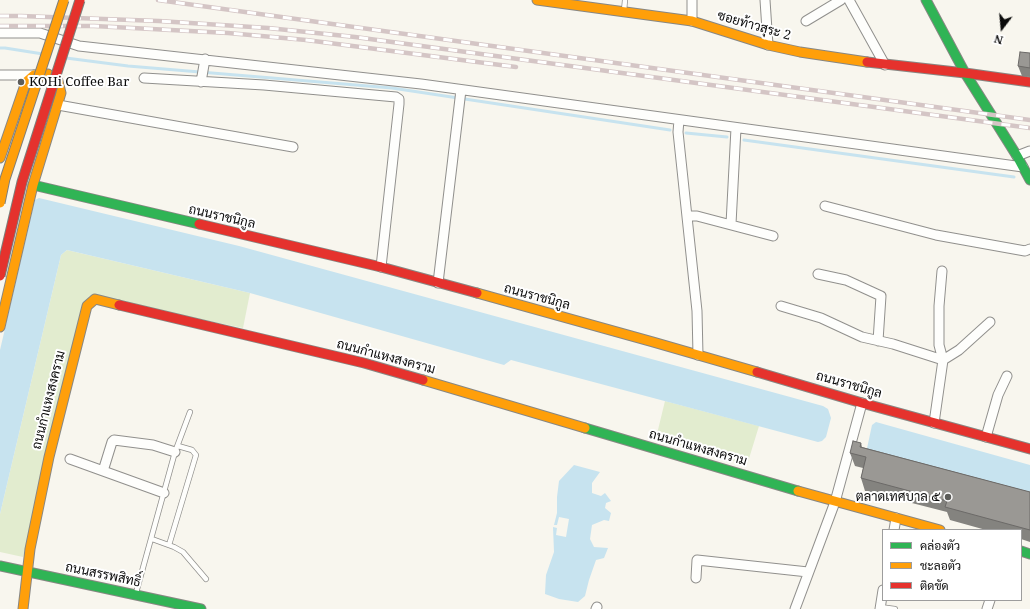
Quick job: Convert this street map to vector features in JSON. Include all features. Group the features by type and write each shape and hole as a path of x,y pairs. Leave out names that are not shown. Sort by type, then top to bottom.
{"street":[{"path":"0,203 5,179 64,0"},
{"path":"0,276 22,182 80,0"},
{"name":"ซอยท้าวสุระ 2","path":"537,0 692,21 768,45 800,52 885,65 965,73 1030,82"},
{"path":"692,0 692,21"},
{"path":"766,0 768,45"},
{"path":"806,21 841,0"},
{"path":"849,0 885,65"},
{"path":"926,0 965,73 1017,156 1030,180"},
{"path":"0,33 40,33 80,46 461,95 679,120 1023,167"},
{"path":"201,79 205,63"},
{"path":"0,158 26,82 34,74"},
{"path":"0,75 48,74 58,81 61,93 33,185 0,327"},
{"path":"144,78 201,79 382,95 396,97 399,99 381,267"},
{"path":"438,283 461,95"},
{"path":"58,105 293,147"},
{"path":"679,120 678,132 697,312 698,355"},
{"path":"731,224 736,128"},
{"path":"1017,156 1030,151"},
{"name":"ถนนราชนิกูล","path":"33,185 381,267 1030,449"},
{"path":"825,206 936,235 1026,251 1030,249"},
{"path":"687,216 697,216 773,236"},
{"path":"934,422 943,360 939,345 939,306 942,270"},
{"path":"818,274 846,280 881,296 878,341"},
{"name":"ถนนกำแหงสงคราม","path":"28,572 30,549 49,457 87,306 95,299 364,363 835,502 936,529"},
{"path":"781,306 821,318 862,337 893,344 943,360 959,350 990,322"},
{"path":"986,437 998,395 1007,376"},
{"path":"795,609 835,502 862,403"},
{"path":"103,471 112,442 114,440 177,449"},
{"path":"70,459 164,492"},
{"path":"894,529 896,518"},
{"path":"696,578 697,560 808,572"},
{"name":"ถนนสรรพสิทธิ์","path":"0,566 201,609"},
{"path":"23,609 28,572"},
{"path":"880,608 882,596"}],"lane":[{"path":"624,12 625,0"},
{"path":"135,595 164,492 190,412"},
{"path":"169,545 196,455 192,450 177,449"},
{"path":"152,539 179,549 206,579"},
{"path":"880,608 895,609"}],"green space":[{"path":"67,250 250,293 243,328 89,296 23,557 0,552 0,514 61,255"},
{"path":"665,401 759,426 747,465 656,438"}],"water":[{"path":"39,198 239,246 823,406 828,409 831,418 826,437 822,441 818,442 511,360 504,365 250,293 67,250 61,255 0,514 0,350 35,200"},
{"path":"876,422 1030,465 1030,500 866,453 872,425"},
{"path":"574,465 600,472 592,483 592,493 601,496 605,493 611,501 606,503 605,508 611,513 609,521 604,520 592,525 590,539 594,547 608,548 604,558 596,560 585,596 578,602 559,599 545,594 546,575 554,552 553,527 557,528 556,535 566,537 569,519 559,517 557,525 554,525 557,513 559,481"}],"building":[{"path":"1020,52 1030,53 1030,68 1018,66"},
{"name":"ตลาดเทศบาล ๕","path":"853,441 861,443 860,447 1030,492 1030,530 945,507 947,501 861,478 866,457 850,453"}],"waterway":[{"path":"0,48 43,54"},
{"path":"66,58 128,66 392,88 670,130"},
{"path":"686,133 727,137"},
{"path":"744,140 1014,177"}],"railway":[{"path":"158,0 1030,120"},
{"path":"0,16 159,21 268,28 355,37 1030,128"},
{"path":"0,26 94,26 228,33 306,40 516,67"}],"traffic: fast":[{"path":"926,0 965,73 1017,156 1030,180"},
{"path":"33,185 199,224"},
{"path":"585,428 798,491"},
{"path":"1022,551 1030,554"},
{"path":"0,566 201,609"}],"traffic: slow":[{"path":"0,203 5,179 64,0"},
{"path":"537,0 692,21 768,45 800,52 867,62"},
{"path":"0,158 26,82 34,75 48,74 58,81 61,93 33,185 0,327"},
{"path":"477,293 757,372"},
{"path":"23,609 30,549 49,457 87,306 95,299 119,305"},
{"path":"423,380 585,428"},
{"path":"798,491 936,529"}],"traffic: jam":[{"path":"0,276 22,182 80,0"},
{"path":"867,62 1030,82"},
{"path":"199,224 381,267 477,293"},
{"path":"119,305 364,363 423,380"},
{"path":"757,372 862,403 1030,449"}],"place":[{"name":"KOHi Coffee Bar","path":"21,82"},
{"name":"ตลาดเทศบาล ๕","path":"948,497"}]}
